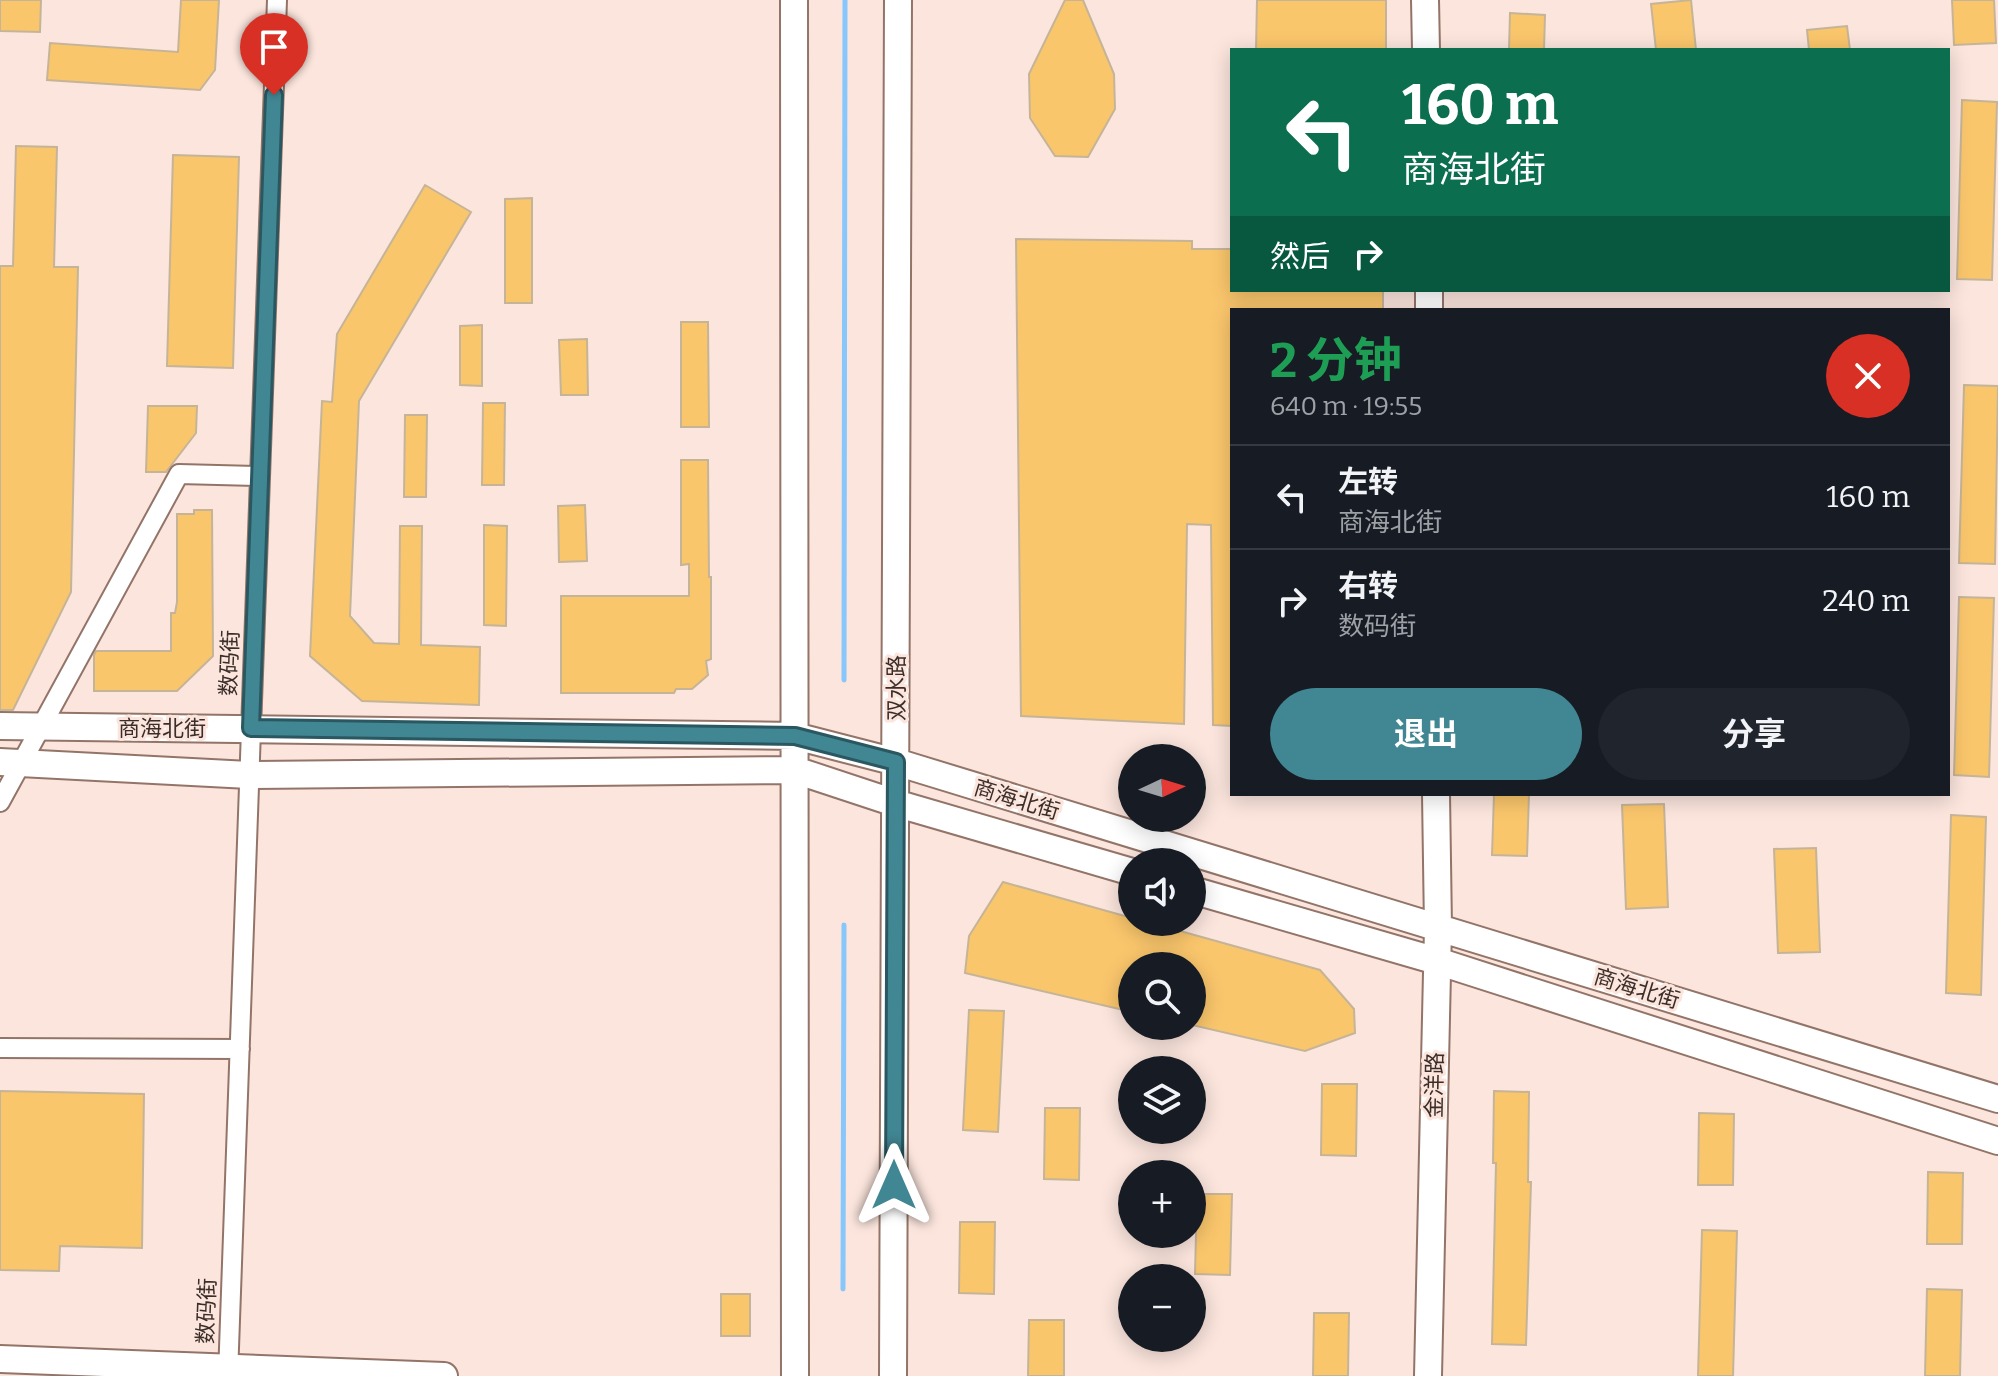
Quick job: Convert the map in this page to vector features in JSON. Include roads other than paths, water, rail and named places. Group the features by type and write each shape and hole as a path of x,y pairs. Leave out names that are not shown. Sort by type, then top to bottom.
{"main road":[{"path":"794,0 795,1376"},
{"name":"双水路","path":"893,1376 898,0"},
{"path":"1425,0 1426,48"},
{"name":"商海北街","path":"0,726 795,736 896,762 1998,1099"},
{"name":"商海北街","path":"11,762 249,775 795,770 895,803 1118,868"},
{"name":"金洋路","path":"1428,1376 1438,928 1436,796"},
{"name":"商海北街","path":"1206,894 1437,961 1998,1141"},
{"path":"0,1359 228,1372 444,1376"}],"street":[{"name":"数码街","path":"228,1372 277,0"},
{"path":"0,802 11,762 41,727 179,474 260,476"},
{"path":"0,1048 240,1049"}],"waterway":[{"path":"844,680 845,0"},
{"path":"843,1289 844,925"}]}
